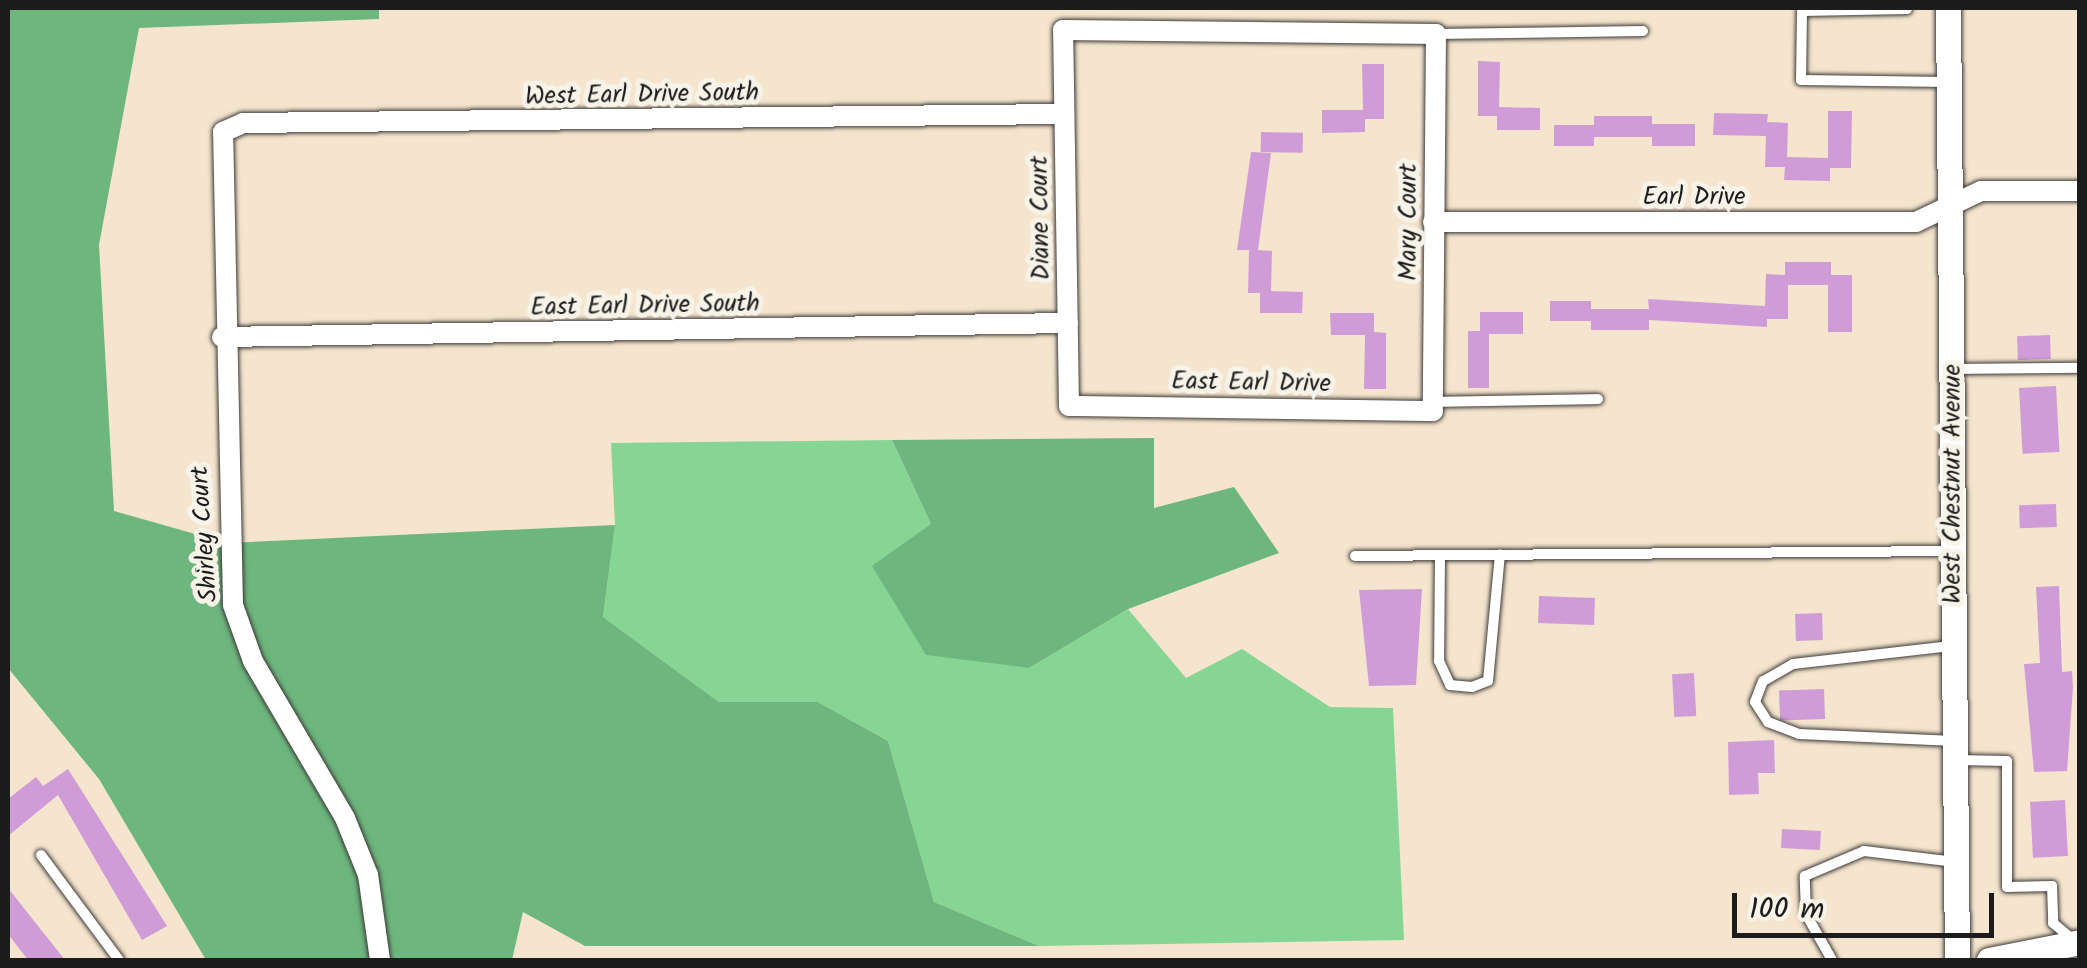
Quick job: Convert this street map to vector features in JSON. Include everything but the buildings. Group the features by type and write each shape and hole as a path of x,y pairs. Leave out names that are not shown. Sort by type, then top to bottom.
{"street":[{"name":"West Chestnut Avenue","path":"1948,8 1956,960"},
{"name":"Diane Court","path":"1069,406 1062,30 1436,34"},
{"name":"Mary Court","path":"1433,407 1436,34"},
{"name":"West Earl Drive South","path":"223,132 243,123 1064,114"},
{"name":"Shirley Court","path":"223,132 222,337 235,616 345,818 368,875 380,960"},
{"name":"Earl Drive","path":"1433,222 1916,222 1981,191 2080,191"},
{"name":"East Earl Drive South","path":"222,337 1068,323"},
{"name":"East Earl Drive","path":"1069,406 1433,407"},
{"path":"1988,960 2078,943"}],"lane":[{"path":"1907,10 1802,11 1800,80 1949,82"},
{"path":"1436,34 1644,31"},
{"path":"1952,369 2080,368"},
{"path":"1433,407 1598,399"},
{"path":"1354,556 1953,551"},
{"path":"1440,556 1439,661 1450,685 1472,686 1488,681 1500,555"},
{"path":"1954,646 1792,664 1763,681 1755,702 1768,722 1799,734 1955,751 2007,761 2007,887 2052,886 2054,922 2078,943"},
{"path":"1832,960 1806,914 1805,876 1864,851 1956,862"},
{"path":"41,856 119,960"}],"green space":[{"path":"8,8 379,8 379,19 139,28 99,245 114,511 227,543 615,525 603,617 719,702 818,702 888,741 934,902 1039,946 585,946 523,912 512,960 206,960 99,779 8,668"},
{"path":"1154,438 1154,508 1234,487 1279,553 1128,609 1029,668 926,655 872,566 931,524 892,440"},
{"path":"892,440 931,524 1029,668 1128,609 1186,678 1242,649 1330,707 1393,708 1404,940 1039,946 934,902 888,741 818,702 719,702 603,617 615,525 611,443"}]}
